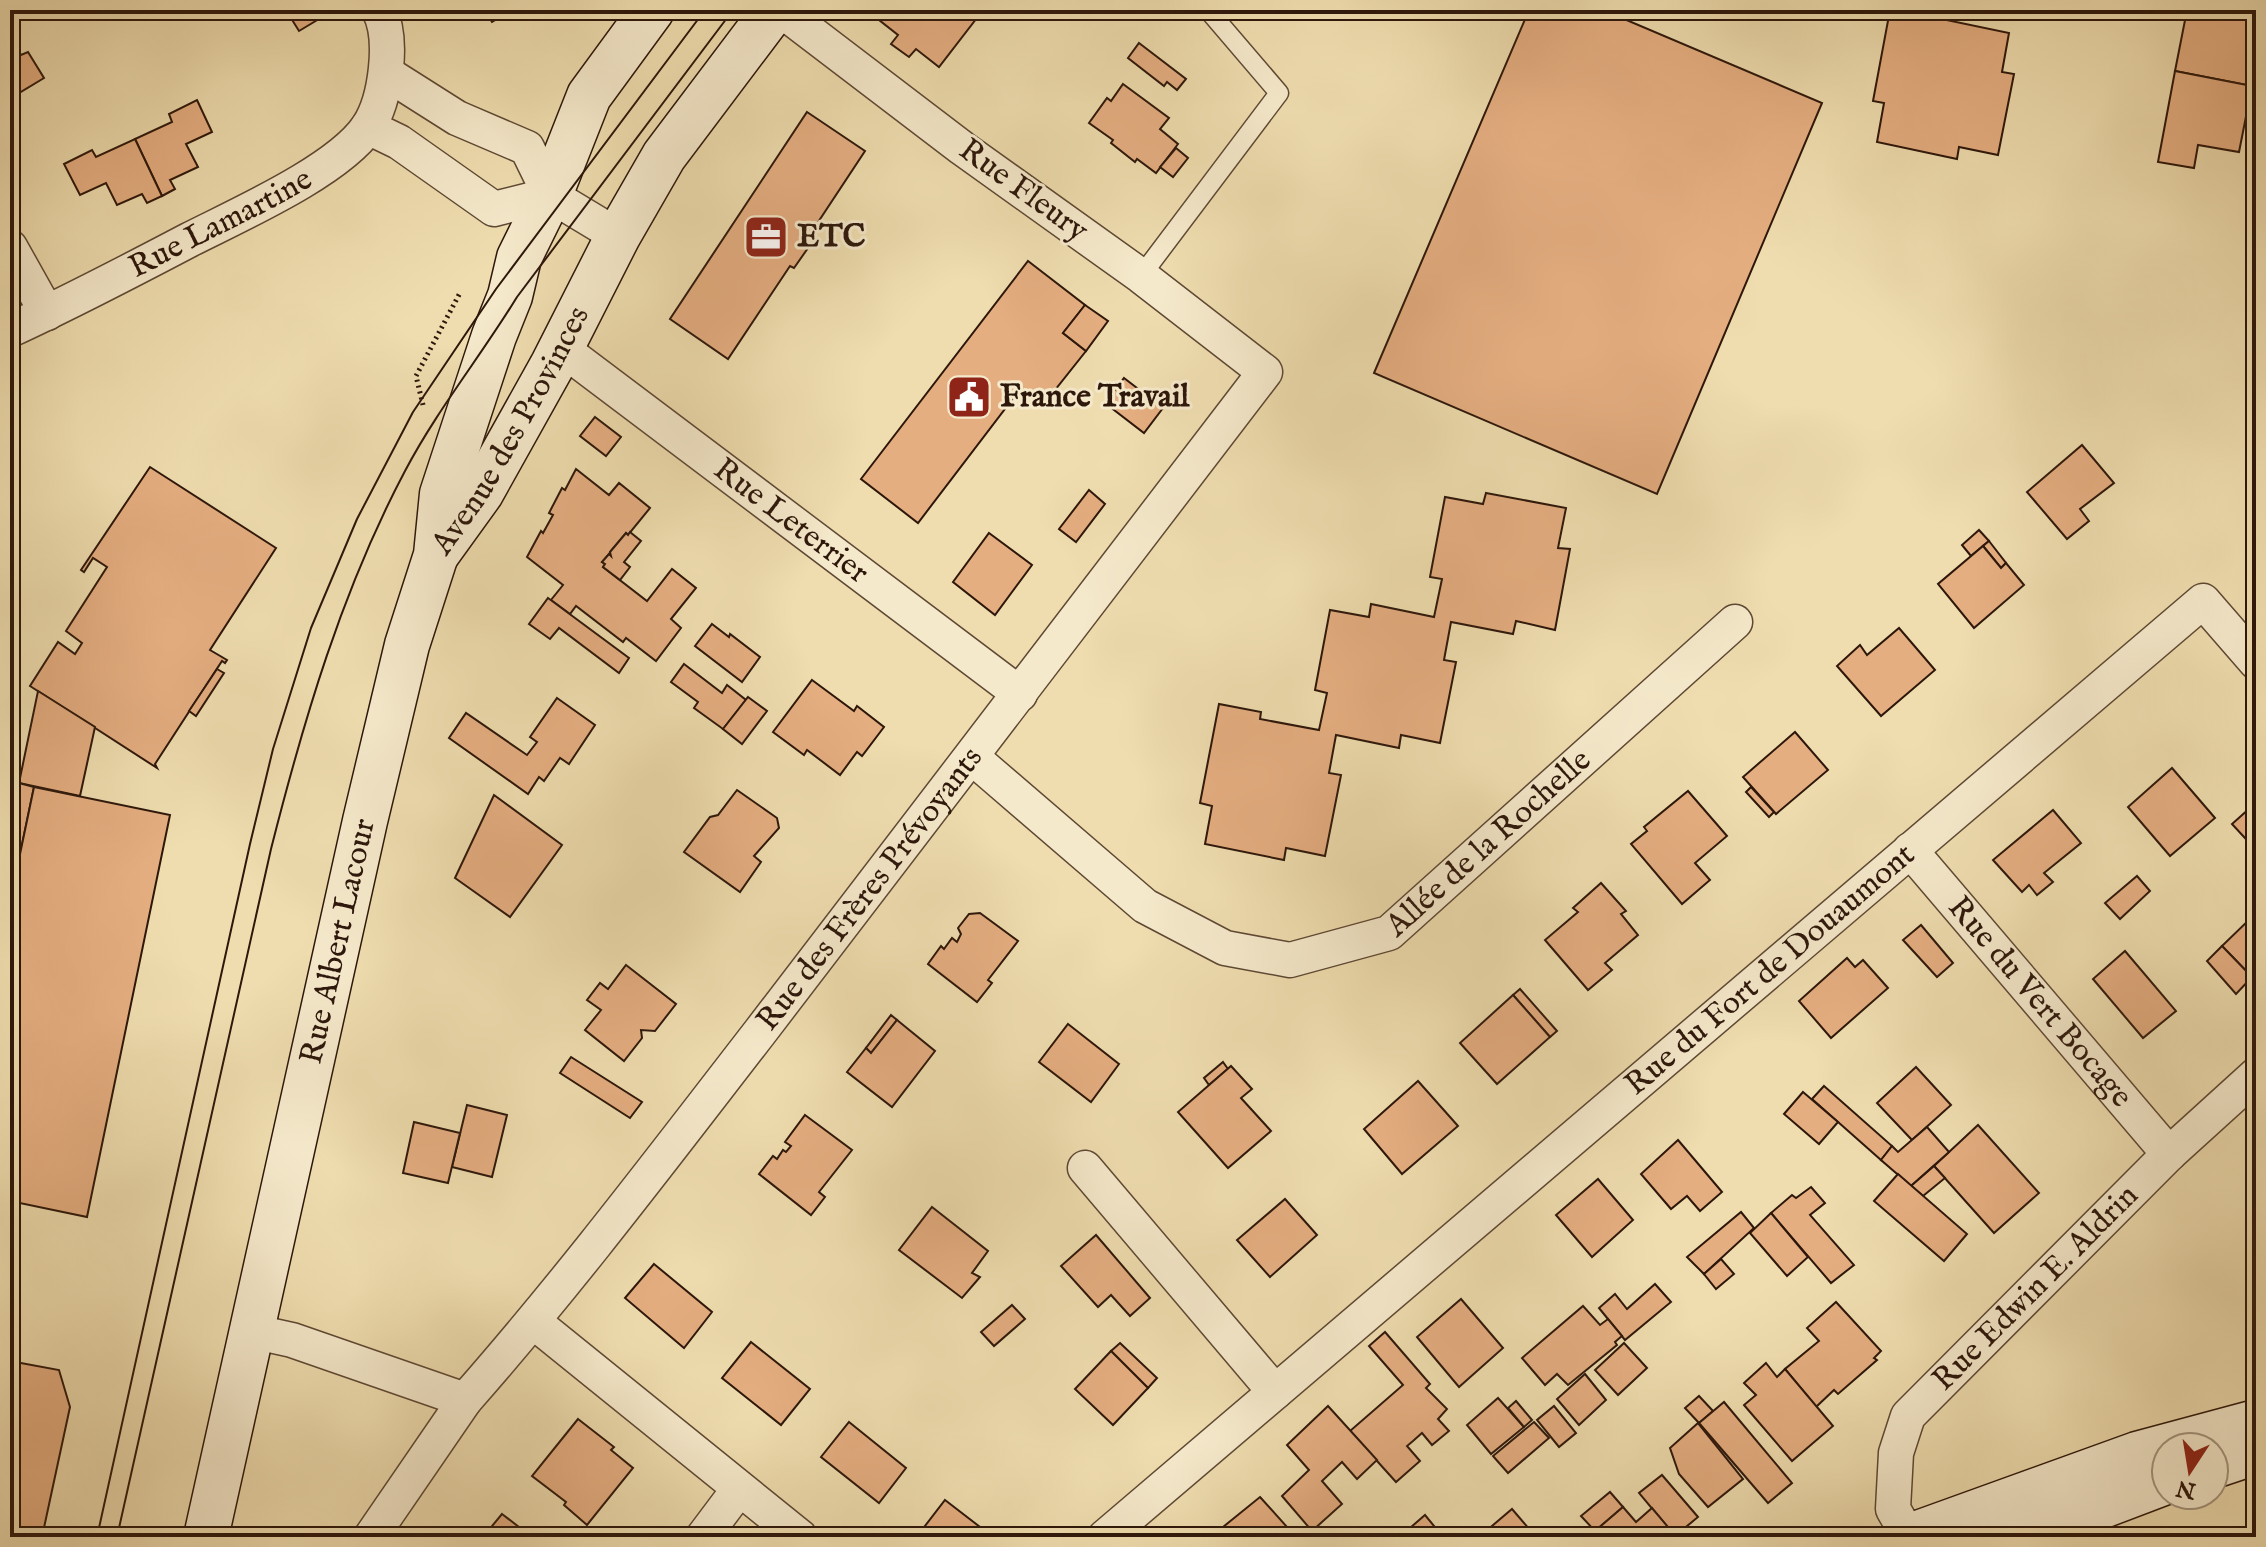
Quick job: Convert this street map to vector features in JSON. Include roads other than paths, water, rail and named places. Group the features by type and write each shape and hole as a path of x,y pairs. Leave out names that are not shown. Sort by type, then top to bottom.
{"street":[{"name":"Rue Lamartine","path":"10,330 283,192 349,149 368,127 381,100 386,73 379,10"},
{"name":"Avenue des Provinces","path":"436,555 442,494 510,296 519,258 550,195 589,96 652,10"},
{"name":"Avenue des Provinces","path":"436,555 481,493 664,156 774,10"},
{"name":"Rue Fleury","path":"781,10 962,148 1141,276 1265,372"},
{"path":"386,73 457,118 527,148 550,195 618,236"},
{"path":"368,127 399,142 494,209 550,195"},
{"path":"10,247 47,313"},
{"name":"Rue Leterrier","path":"561,348 1020,694"},
{"name":"Rue des Frères Prévoyants","path":"465,1400 534,1322 973,758 1265,372"},
{"name":"Rue Albert Lacour","path":"206,1537 369,806 407,645 436,555"},
{"name":"Rue du Fort de Douaumont","path":"1105,1537 2203,601 2256,662"},
{"name":"Allée de la Rochelle","path":"973,758 1145,906 1225,948 1290,960 1389,933 1735,622"},
{"name":"Rue du Vert Bocage","path":"1910,850 2169,1154"},
{"name":"Rue Edwin E. Aldrin","path":"1908,1537 1893,1509 1896,1453 1908,1416 2169,1154 2256,1075"},
{"path":"1085,1168 1275,1392"},
{"path":"534,1322 800,1537"},
{"path":"251,1331 292,1340 465,1400 371,1537"},
{"path":"1908,1537 2137,1454 2256,1422"},
{"path":"2230,1461 2256,1452"},
{"path":"2021,1537 2150,1488"},
{"path":"703,1537 739,1489"}],"lane":[{"path":"1141,276 1279,93 1208,10"}],"tram line":[{"path":"97,1537 250,844 273,749 311,628 357,519 413,412 496,289 705,10"},
{"path":"117,1537 271,849 311,704 362,562 418,448 517,297 733,10"}],"place":[{"name":"ETC","path":"766,237"},
{"name":"France Travail","path":"969,397"}]}
